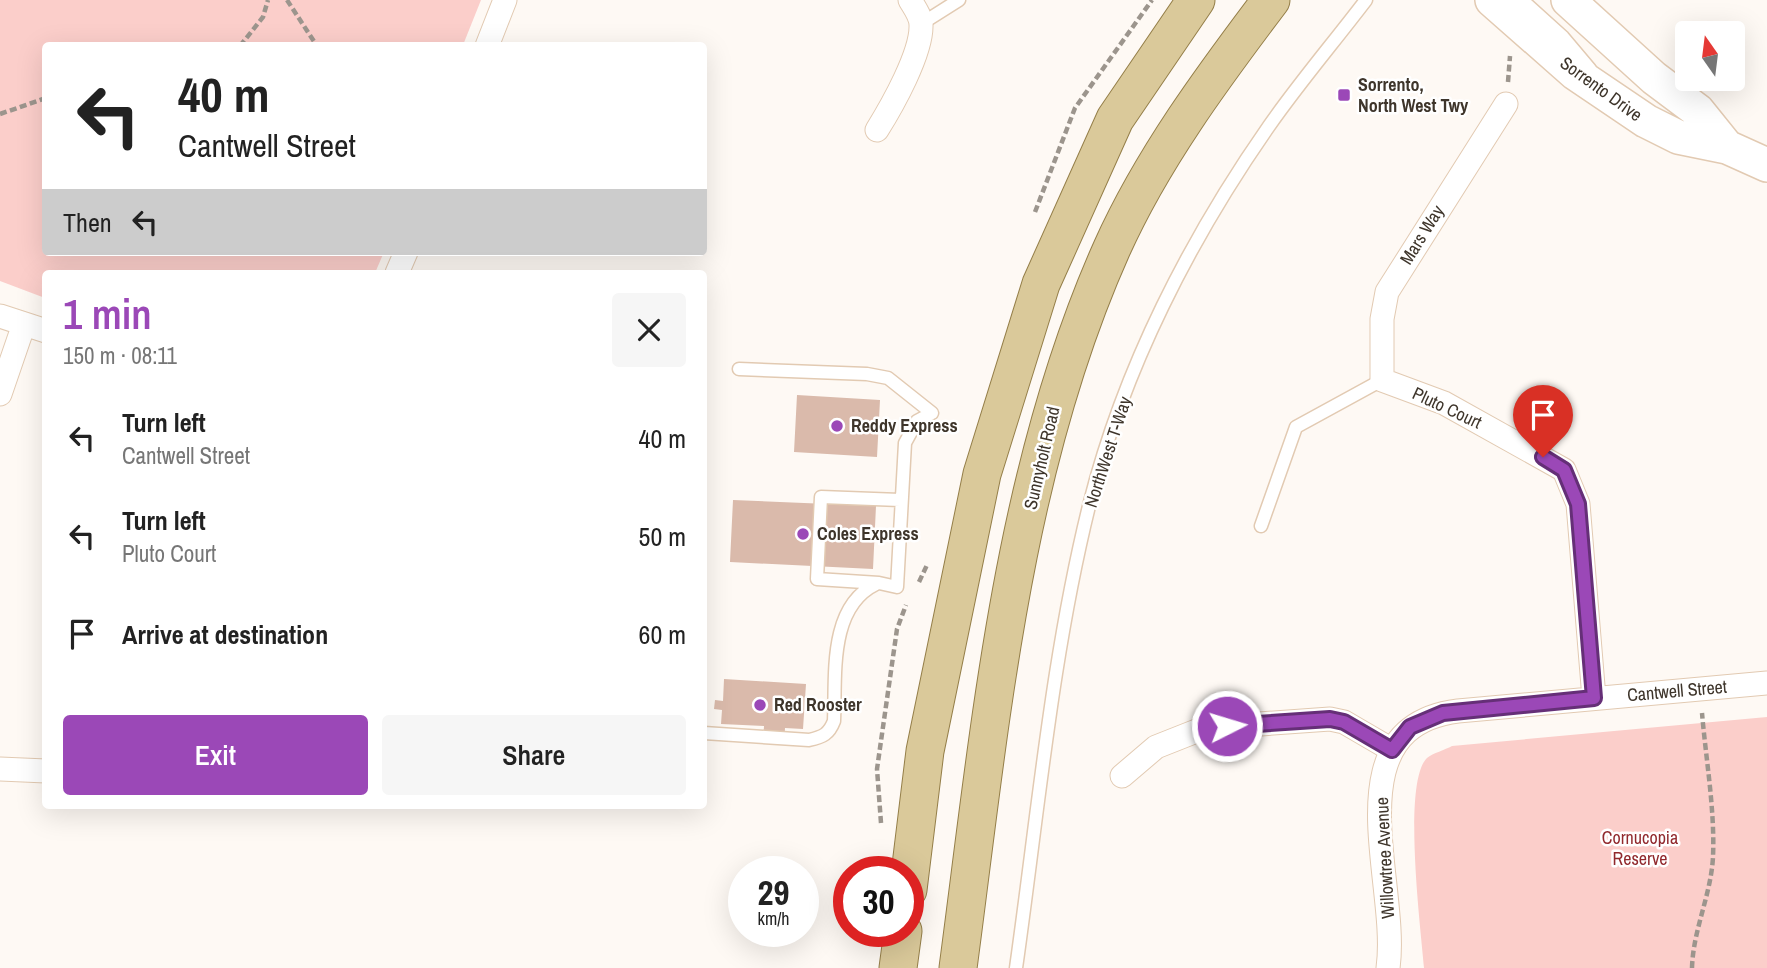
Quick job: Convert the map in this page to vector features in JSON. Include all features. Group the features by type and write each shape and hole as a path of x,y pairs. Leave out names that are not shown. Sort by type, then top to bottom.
{"main road":[{"path":"912,856 925,751 982,474 1041,284 1115,119 1196,0"},
{"name":"Sunnyholt Road","path":"958,968 1003,644 1042,445 1062,375 1113,246 1147,181 1218,69 1271,0"},
{"path":"898,968 901,947"}],"street":[{"path":"489,42 505,0"},
{"path":"877,130 899,92 921,24 910,0"},
{"name":"Sorrento Drive","path":"1492,0 1606,97 1678,137 1727,147 1767,165"},
{"name":"Sorrento Drive","path":"1568,0 1654,78 1698,111 1727,147"},
{"name":"Mars Way","path":"1382,380 1382,319 1387,292 1506,104"},
{"path":"0,316 35,328 0,394"},
{"name":"Pluto Court","path":"1382,380 1444,403 1564,470 1578,504 1594,698"},
{"name":"Cantwell Street","path":"1392,750 1410,727 1443,713 1767,683"},
{"path":"1122,776 1168,740 1217,727 1330,719 1344,722 1392,750"},
{"name":"Willowtree Avenue","path":"1388,968 1390,939 1380,796 1382,775 1392,750"},
{"path":"0,769 42,771"}],"lane":[{"path":"921,24 958,0"},
{"name":"NorthWest T-Way","path":"1017,968 1065,626 1090,502 1107,448 1157,320 1227,189 1270,124 1366,0"},
{"path":"1522,0 1586,61 1606,97"},
{"path":"739,369 867,374 888,378 903,387 932,413 917,421 905,443 897,587 880,583 817,579 821,497 900,500"},
{"path":"1261,526 1296,427 1382,380"},
{"path":"707,733 810,740 822,738 831,731 834,721 839,633 850,605 864,590 880,583"}],"path":[{"path":"243,42 263,18 268,0"},
{"path":"287,0 314,42"},
{"path":"0,114 42,99"},
{"path":"882,833 877,769 901,614"},
{"path":"1692,968 1694,937 1713,858 1700,689"}],"green space":[{"path":"0,0 481,0 464,42 42,42 42,256 382,256 376,270 42,270 42,297 0,281"},
{"name":"Cornucopia Reserve","path":"1767,717 1767,968 1424,968 1414,825 1420,772 1427,758 1452,746"}],"building":[{"name":"Reddy Express","path":"797,395 880,400 877,457 794,452"},
{"name":"Coles Express","path":"733,500 876,506 873,569 730,562"},
{"name":"Red Rooster","path":"724,679 806,684 803,729 785,728 784,744 763,742 764,726 721,724 722,710 714,709 715,700 723,701"}],"place":[{"name":"Sorrento, North West Twy","path":"1344,95"},
{"name":"Reddy Express","path":"837,426"},
{"name":"Coles Express","path":"803,534"},
{"name":"Red Rooster","path":"760,705"}],"route":[{"path":"1227,726 1330,719 1344,722 1392,750 1410,727 1443,713 1594,698 1578,504 1574,488 1564,470 1543,457"}]}
